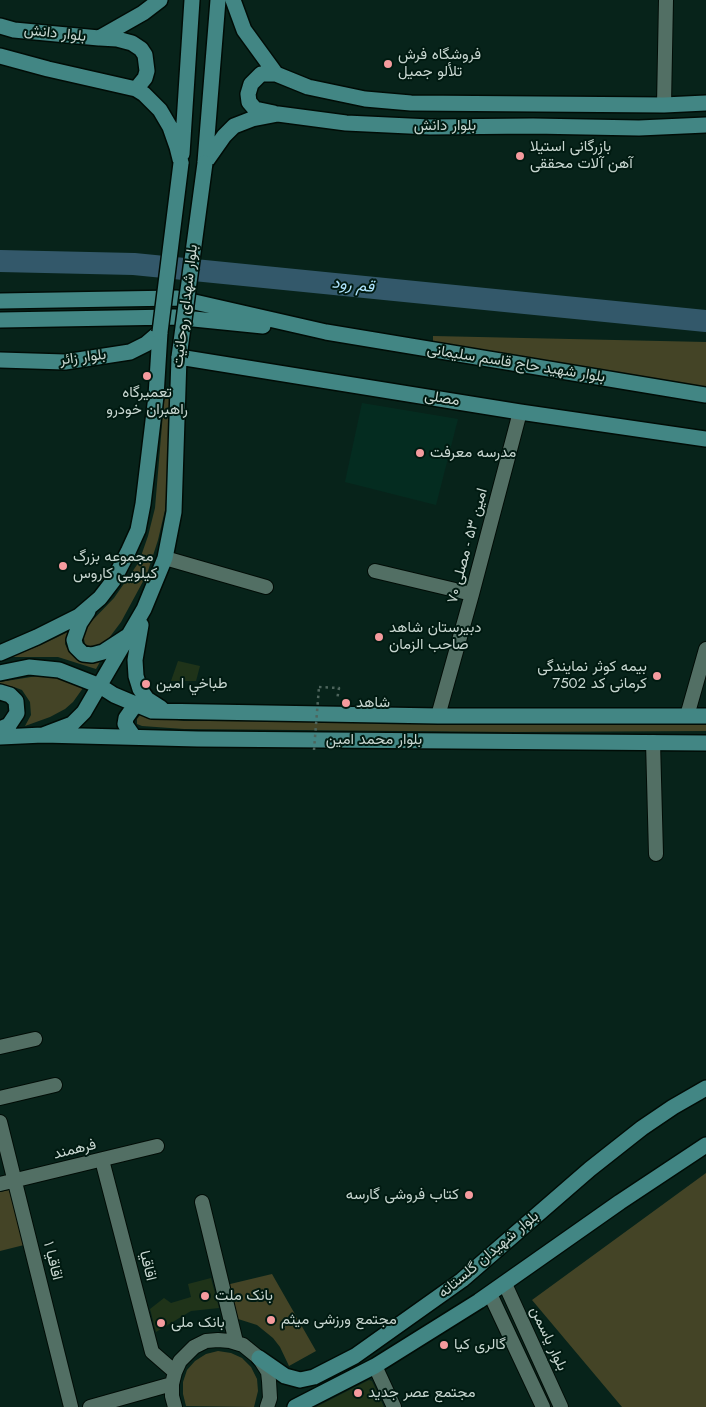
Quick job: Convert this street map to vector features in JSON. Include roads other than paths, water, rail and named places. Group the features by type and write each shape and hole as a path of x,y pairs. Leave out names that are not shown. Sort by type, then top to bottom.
{"main road":[{"name":"بلوار دانش","path":"0,26 14,30 99,38 143,13 160,0"},
{"name":"بلوار شهدای روحانیت","path":"91,606 113,581 138,530 143,504 156,396 160,332 181,163 192,0"},
{"name":"بلوار شهدای روحانیت","path":"144,609 165,558 174,512 179,357 205,164 218,0"},
{"path":"233,0 244,30 276,74"},
{"path":"99,38 117,38 142,49 148,71 140,91 160,110 170,127 181,163"},
{"name":"بلوار دانش","path":"0,56 140,91"},
{"path":"276,74 261,74 251,84 248,94 249,102 255,109 278,114"},
{"name":"بلوار دانش","path":"276,74 308,87 365,99 410,103 706,104"},
{"name":"بلوار دانش","path":"205,164 224,136 234,126 252,119 278,114 346,123 430,127 638,128 706,125"},
{"name":"بلوار شهید حاج قاسم سلیمانی","path":"0,301 177,298 326,332 706,395"},
{"name":"بلوار شهید حاج قاسم سلیمانی","path":"0,320 174,317 326,332"},
{"name":"بلوار زائر","path":"0,360 65,362 130,352 146,344 160,332"},
{"name":"مصلی","path":"179,357 706,440"},
{"path":"91,606 80,623 74,640 76,647 83,654 92,655 103,652 130,634"},
{"path":"3,649 37,637 79,616 91,606"},
{"path":"0,737 43,735 72,724 84,712 144,609"},
{"path":"144,609 137,641 136,676 140,689 147,699 166,710 174,712"},
{"name":"بلوار محمد امین","path":"0,673 29,667 59,670 100,686 114,695 152,711 438,716 706,716"},
{"path":"0,692 10,695 16,701 17,713 9,724 0,729"},
{"path":"134,737 125,724 126,718 133,708 140,705"},
{"name":"بلوار محمد امین","path":"43,735 706,743"},
{"name":"بلوار شهیدان گلستانه","path":"259,1358 285,1376 300,1380 314,1377 355,1356 462,1280 590,1169 642,1128 706,1088"},
{"name":"بلوار شهیدان گلستانه","path":"295,1407 375,1366 490,1294 620,1202 706,1145"}],"street":[{"path":"664,105 666,0"},
{"name":"امین ۵۳ - مصلی ۷۰","path":"438,716 520,412"},
{"path":"165,558 266,586"},
{"path":"375,571 472,594"},
{"path":"687,716 706,649"},
{"path":"653,742 656,854"},
{"path":"0,1047 35,1039"},
{"path":"0,1098 55,1085"},
{"name":"اقاقیا ۱","path":"0,1122 71,1407"},
{"name":"فرهمند","path":"0,1184 157,1146"},
{"name":"اقاقیا","path":"102,1160 152,1352 173,1378"},
{"path":"202,1202 236,1342"},
{"name":"بلوار یاسمن","path":"505,1284 561,1407"},
{"path":"490,1294 543,1407"},
{"path":"502,1320 508,1311 518,1313"},
{"path":"175,1407 172,1396 173,1378 185,1355 199,1344 218,1340 236,1342 249,1348 259,1358 268,1372 270,1381 270,1398 267,1407"},
{"path":"375,1366 394,1407"},
{"path":"90,1407 173,1378"}],"waterway":[{"name":"قم رود","path":"0,261 134,264 706,321"}],"place":[{"name":"فروشگاه فرش تلألو جمیل","path":"388,64"},
{"name":"بازرگانی استیلا آهن آلات محققی","path":"520,156"},
{"name":"تعمیرگاه راهبران خودرو","path":"147,376"},
{"name":"مدرسه معرفت","path":"420,453"},
{"name":"مجموعه بزرگ کیلویی کاروس","path":"63,566"},
{"name":"دبیرستان شاهد صاحب الزمان","path":"379,637"},
{"name":"بیمه کوثر نمایندگی کرمانی کد 7502","path":"657,676"},
{"name":"طباخي امين","path":"146,684"},
{"name":"شاهد","path":"346,703"},
{"name":"کتاب فروشی گارسه","path":"469,1195"},
{"name":"بانک ملت","path":"205,1296"},
{"name":"مجتمع ورزشی میثم","path":"271,1320"},
{"name":"بانک ملی","path":"161,1323"},
{"name":"گالری کیا","path":"444,1345"},
{"name":"مجتمع عصر جدید","path":"358,1393"}]}
